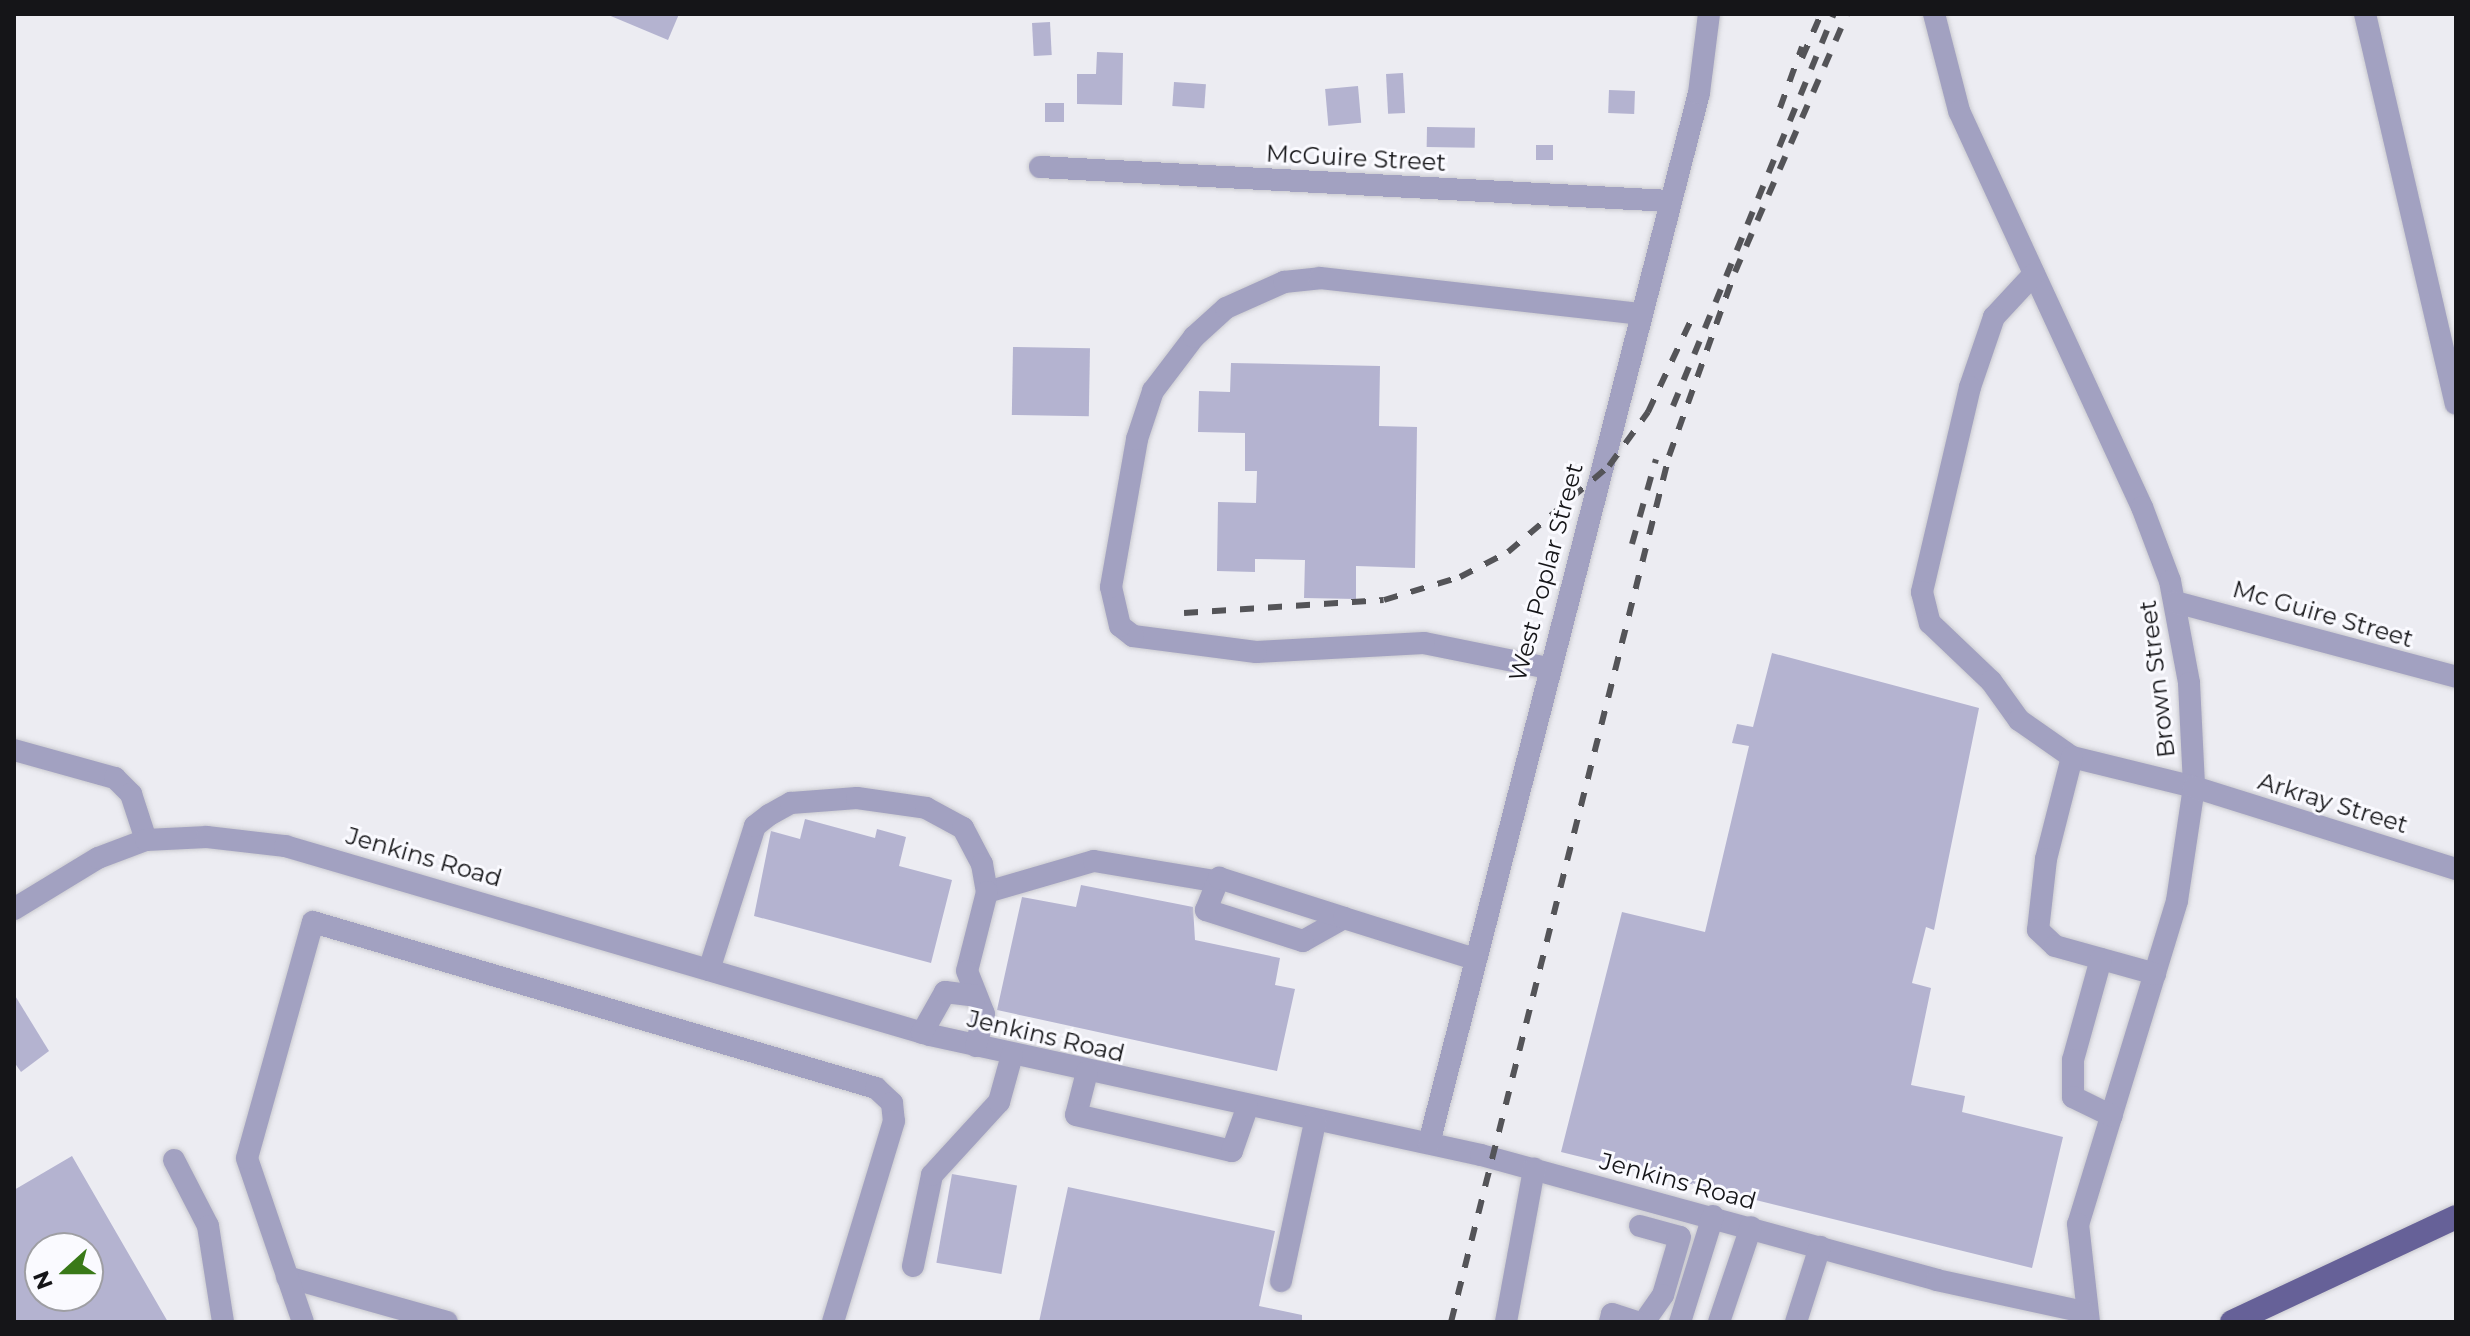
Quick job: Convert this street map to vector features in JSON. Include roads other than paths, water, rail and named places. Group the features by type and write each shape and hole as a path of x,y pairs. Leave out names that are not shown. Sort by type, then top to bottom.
{"main road":[{"path":"2232,1322 2456,1217"}],"street":[{"name":"West Poplar Street","path":"1429,1143 1548,668 1699,93 1709,14"},
{"path":"2365,14 2456,404"},
{"name":"Brown Street","path":"1935,15 1959,111 2142,507 2175,602 2194,787 2177,901 2078,1224 2086,1317"},
{"name":"McGuire Street","path":"1040,167 1669,201"},
{"path":"2034,274 1994,317 1922,592 1930,623 2019,720 2072,757 2046,859 2038,930 2055,946 2155,974"},
{"path":"1548,668 1424,643 1256,652 1133,636 1120,626 1111,587 1137,439 1153,391 1194,337 1226,308 1284,282 1320,278 1640,314"},
{"name":"Mc Guire Street","path":"2175,602 2456,677"},
{"path":"14,750 115,778 131,794 146,840"},
{"name":"Arkray Street","path":"2072,757 2194,787 2456,869"},
{"path":"709,970 755,826 791,803 857,798 926,808 963,828 979,856 987,892 967,971 984,1014 976,1046"},
{"name":"Jenkins Road","path":"14,909 98,858 146,840 230,838 299,849 922,1033 1247,1108 1429,1143 2086,1317"},
{"path":"987,892 1094,861 1213,881 1475,959"},
{"path":"1213,881 1209,915 1303,941 1344,918"},
{"path":"303,1322 247,1158 313,922 876,1088 892,1103 894,1121 833,1322"},
{"path":"2101,959 2073,1060 2073,1097 2112,1116"},
{"path":"922,1033 945,992 976,996"},
{"path":"913,1266 932,1175 999,1102 1012,1055"},
{"path":"1087,1072 1076,1115 1232,1151 1247,1108"},
{"path":"1281,1281 1315,1122"},
{"path":"174,1160 208,1226 223,1322"},
{"path":"1506,1322 1534,1169"},
{"path":"1680,1322 1713,1216"},
{"path":"1640,1226 1680,1237 1663,1295 1644,1322"},
{"path":"1719,1322 1751,1227"},
{"path":"1796,1322 1820,1247"},
{"path":"287,1277 447,1322"},
{"path":"1610,1322 1612,1314 1637,1322"}],"railway":[{"path":"1802,58 1821,14"},
{"path":"1673,406 1834,14"},
{"path":"1451,1322 1669,456 1735,272 1847,14"},
{"path":"1780,108 1802,47"},
{"path":"1184,613 1384,600 1460,577 1508,552 1609,466 1648,412 1693,316"},
{"path":"1632,544 1656,459"}]}
